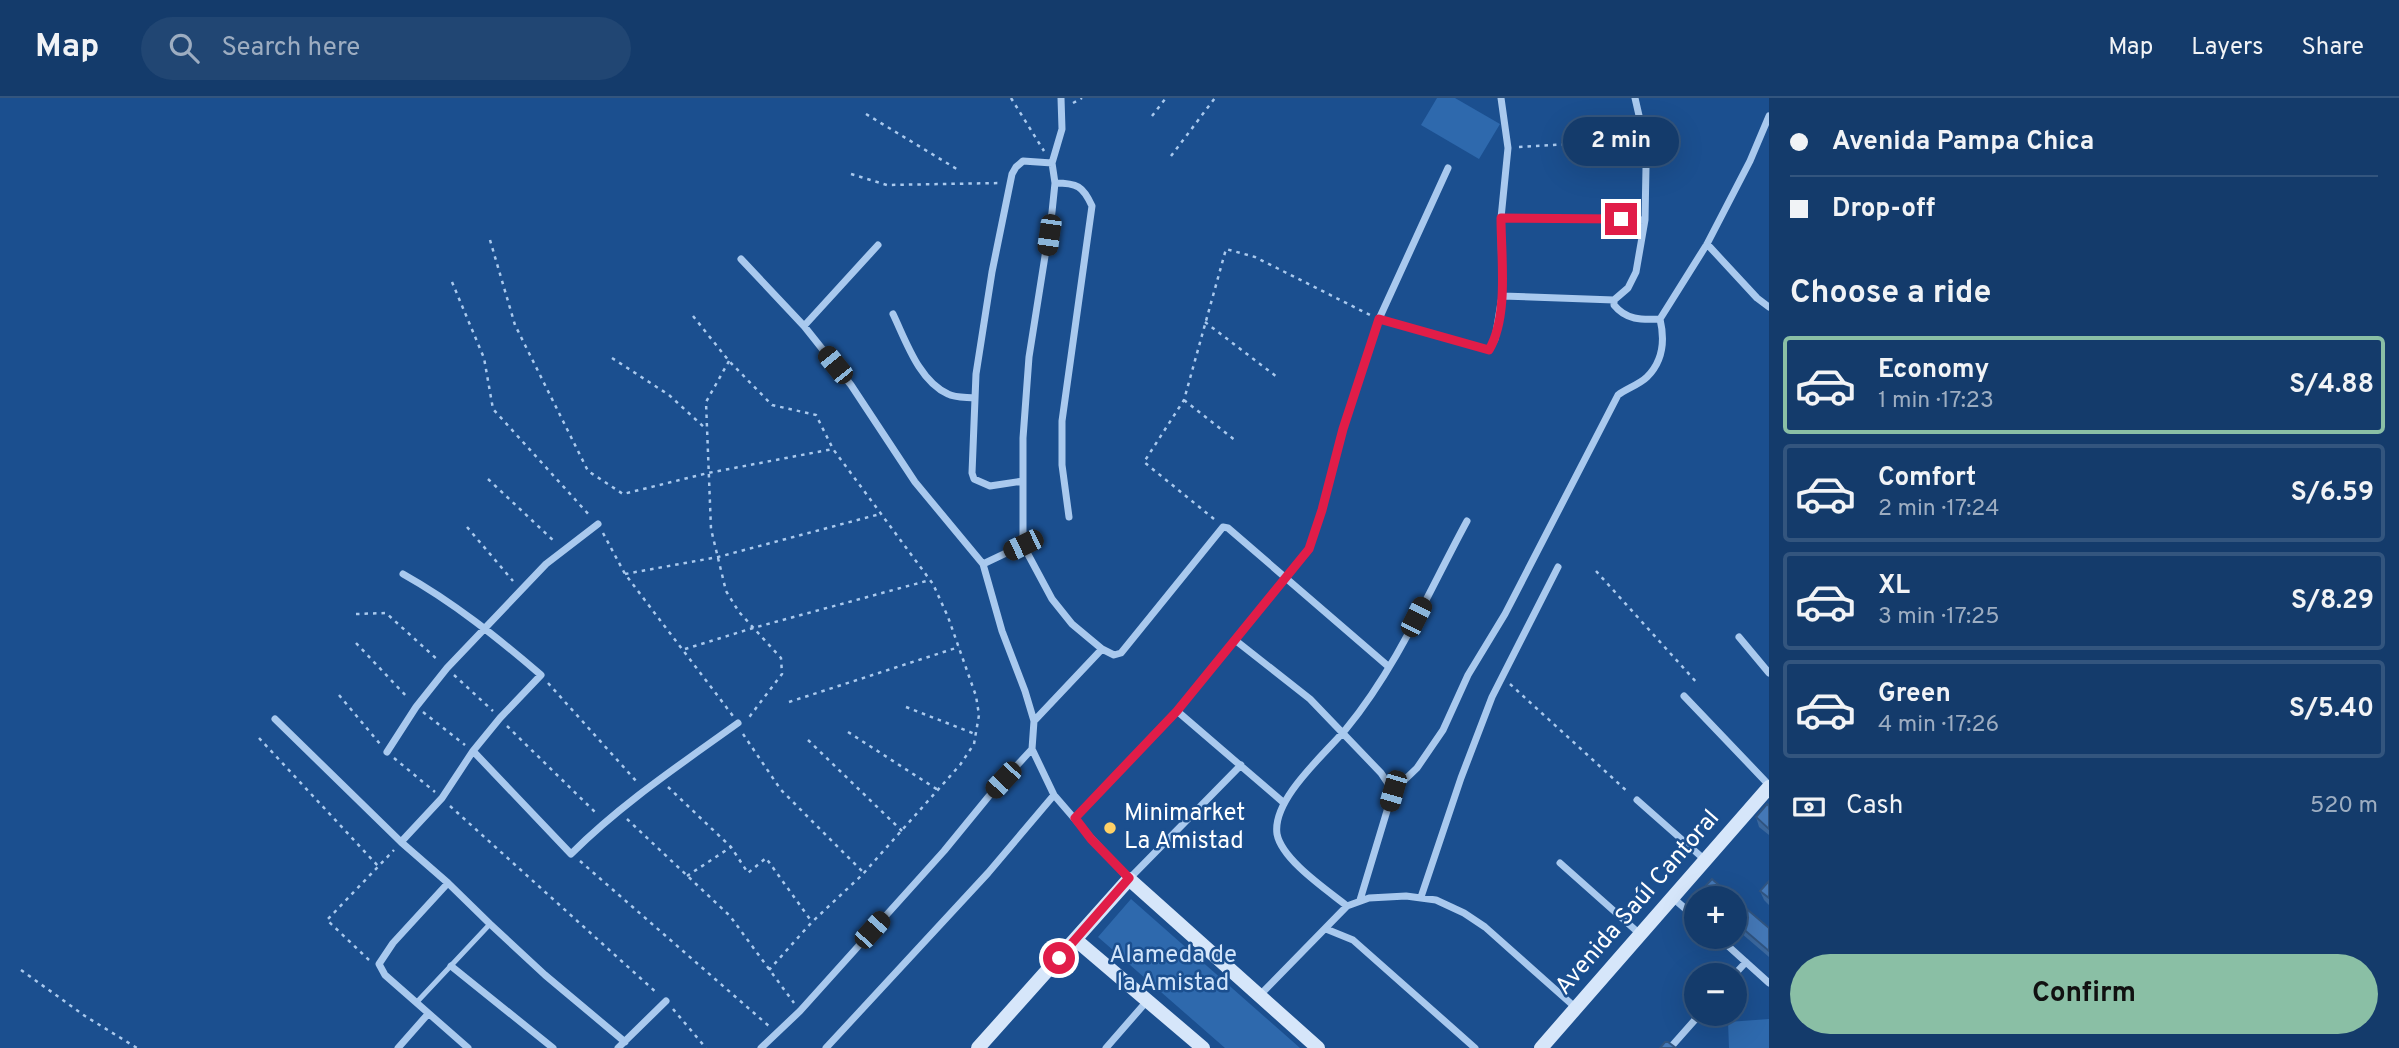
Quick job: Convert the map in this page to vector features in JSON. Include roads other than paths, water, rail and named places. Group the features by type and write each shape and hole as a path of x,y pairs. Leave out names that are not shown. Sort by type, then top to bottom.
{"street":[{"path":"1061,98 1062,129 1052,163 1055,183 1029,357 1023,438 1023,545 1052,599 1072,624 1102,649 1114,655 1121,653 1223,527 1390,667"},
{"path":"1379,319 1489,350 1495,339 1502,296 1501,218 1508,148 1501,98"},
{"path":"1502,296 1614,300 1628,288 1636,272 1647,193 1643,133 1635,98"},
{"path":"1360,900 1393,791 1417,768 1443,730 1468,675 1505,614 1618,395 1645,379 1659,361 1664,336 1660,319 1707,244 1750,161 1769,116"},
{"path":"1023,481 990,486 974,479 972,473 976,374 992,272 1016,167 1023,161 1052,163"},
{"path":"1075,818 1177,711 1309,549 1343,429 1379,319 1448,168"},
{"path":"1055,183 1071,183 1085,191 1092,206 1062,421 1062,466 1069,517"},
{"path":"1501,218 1645,220"},
{"path":"804,326 878,244"},
{"path":"1707,244 1757,298 1769,307"},
{"path":"741,259 804,326 851,384 915,482 983,564 1002,631 1034,721 1032,749 1054,794 1091,839 1129,878 1318,1048"},
{"path":"1614,300 1614,305 1625,316 1634,319 1660,319"},
{"path":"893,314 931,383 949,395 975,398"},
{"path":"1347,906 1303,870 1282,847 1277,828 1284,803 1360,711 1390,667 1467,521"},
{"path":"387,752 416,707 447,668 546,564 598,524"},
{"path":"983,564 1023,545"},
{"path":"1421,897 1461,778 1502,677 1558,567"},
{"path":"401,842 442,798 473,751 500,718 541,675 485,629 425,586 403,574"},
{"path":"1739,637 1769,673"},
{"path":"1235,640 1310,699 1381,773 1393,791"},
{"path":"1034,721 1102,649"},
{"path":"1684,696 1769,786"},
{"path":"1177,711 1284,803"},
{"path":"275,719 401,842 545,975 625,1042"},
{"path":"473,751 571,854 660,779 738,723"},
{"path":"761,1048 800,1010 1032,749"},
{"path":"978,1048 1129,878 1241,765"},
{"name":"Avenida Saúl Cantoral","path":"1541,1048 1769,786"},
{"path":"826,1048 988,873 1054,794"},
{"path":"1637,800 1706,861"},
{"path":"1560,863 1641,934"},
{"path":"448,883 393,943 381,960 380,969 468,1048"},
{"path":"1259,996 1347,906 1360,900 1406,896 1448,904 1485,927 1576,1008"},
{"path":"1673,898 1684,908"},
{"path":"1325,929 1353,940 1475,1048"},
{"path":"1076,940 1203,1048"},
{"path":"1732,949 1769,983"},
{"path":"451,966 553,1048"},
{"path":"618,1048 666,1001"},
{"path":"1106,1048 1147,1001"},
{"path":"398,1048 428,1014"},
{"path":"1670,1048 1689,1026"}],"lane":[{"path":"416,1003 490,924"}],"place":[{"name":"Minimarket La Amistad","path":"1110,828"}],"park label":[{"name":"Alameda de la Amistad","path":"1173,970"}]}
